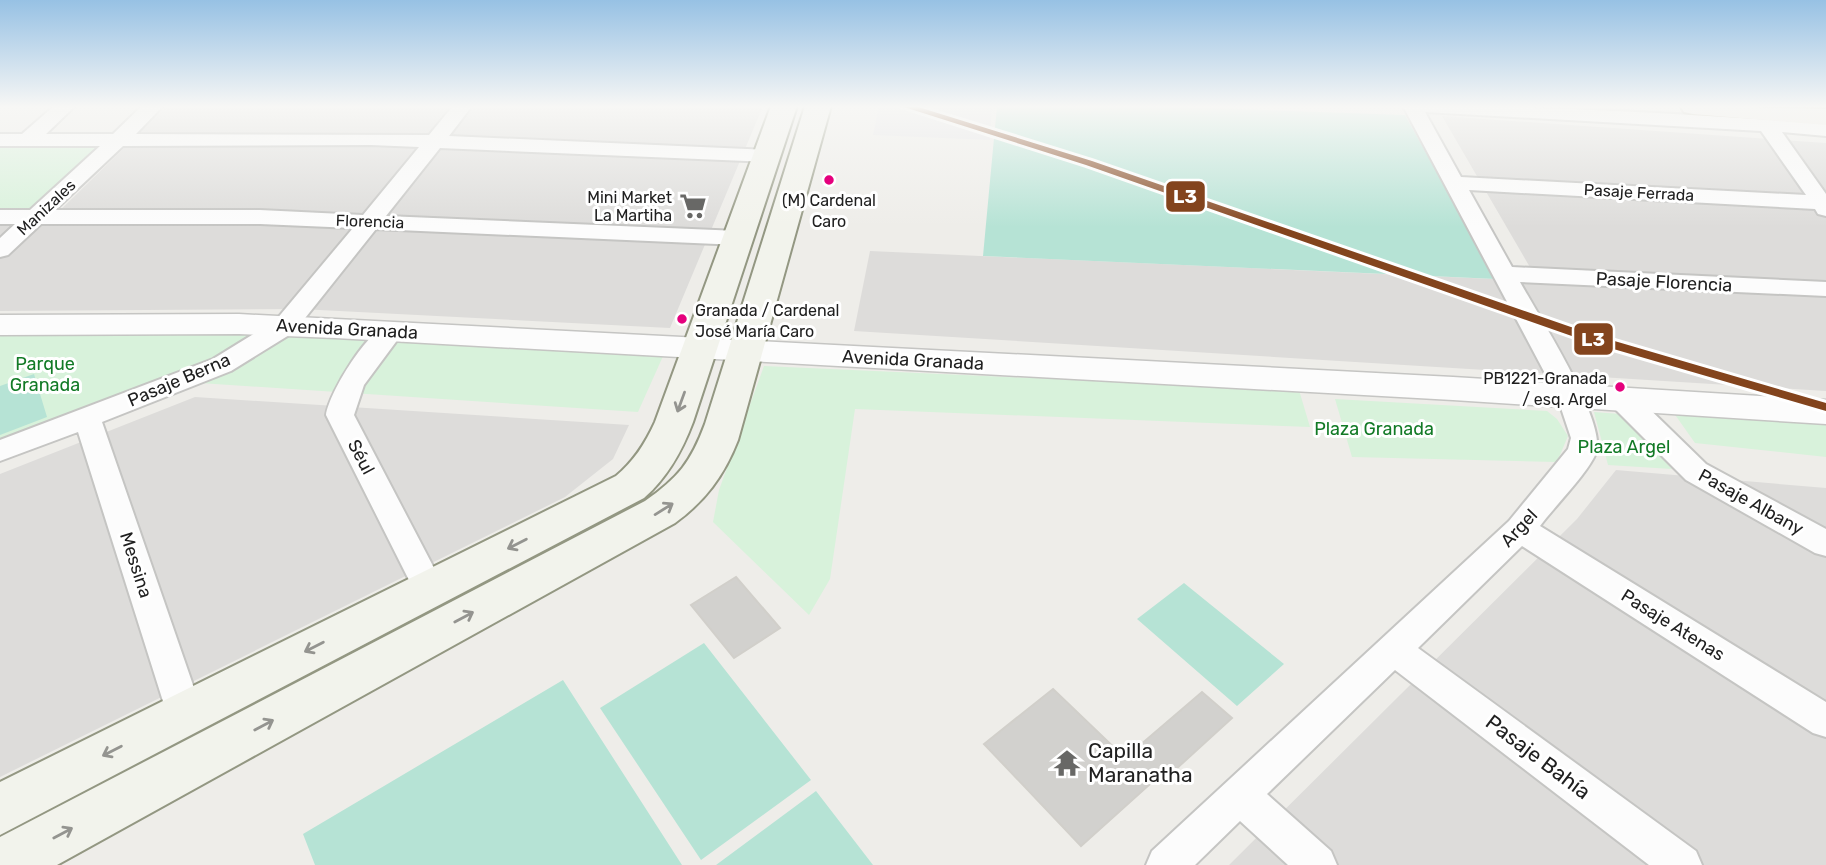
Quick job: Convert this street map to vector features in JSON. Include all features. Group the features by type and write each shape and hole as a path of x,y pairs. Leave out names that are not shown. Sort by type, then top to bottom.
{"main road":[{"path":"3,865 678,500 706,471 714,454 748,351 778,146"},
{"path":"0,809 630,486 647,474 665,445 739,238 775,168 790,146"}],"street":[{"name":"Manizales","path":"0,250 111,146"},
{"name":"Pasaje Berna","path":"0,451 222,365 285,326 431,146"},
{"path":"503,146 775,168"},
{"name":"Argel","path":"1166,865 1520,529 1581,452 1585,438 1570,396 1433,146"},
{"path":"1782,146 1824,205"},
{"name":"Pasaje Ferrada","path":"1453,183 1824,205"},
{"name":"Florencia","path":"0,217 186,216 370,221 739,238"},
{"name":"Pasaje Florencia","path":"1502,274 1826,289"},
{"name":"Avenida Granada","path":"0,325 285,326 391,331 1620,397 1826,412"},
{"name":"Séul","path":"391,331 345,393 340,415 429,589"},
{"name":"Pasaje Albany","path":"1620,397 1678,457 1696,471 1826,544"},
{"name":"Messina","path":"87,417 185,714"},
{"name":"Pasaje Atenas","path":"1520,529 1826,722"},
{"name":"Pasaje Bahía","path":"1393,649 1682,865"},
{"path":"1240,794 1317,865"}],"shaded area":[{"path":"126,146 746,146 670,328 300,309 0,311 0,224 47,223"},
{"path":"1460,146 1826,146 1826,391 854,331 870,251 1538,281"},
{"path":"195,397 629,425 613,459 565,497 0,777 0,474"},
{"path":"1616,470 1826,488 1826,865 1229,865 1577,519"}],"green space":[{"path":"0,146 100,146 31,212 0,212"},
{"path":"993,146 1422,146 1496,279 983,256"},
{"name":"Parque Granada","path":"0,330 254,330 664,354 638,412 155,380 0,440"},
{"path":"764,366 1299,390 1310,427 855,409 830,579 809,615 713,522 719,490"},
{"path":"34,374 47,417 0,435 0,386"},
{"name":"Plaza Granada","path":"1335,399 1547,411 1557,419 1568,436 1557,462 1352,457"},
{"path":"1671,409 1826,418 1826,457 1695,443"},
{"name":"Plaza Argel","path":"1594,412 1620,414 1672,469 1608,465"},
{"path":"1184,583 1284,664 1237,706 1137,619"},
{"path":"704,643 811,780 701,860 600,708"},
{"path":"563,680 682,865 315,865 303,834"},
{"path":"816,791 873,865 716,865"}],"building":[{"path":"736,577 780,628 734,658 691,605"},
{"name":"Capilla Maranatha","path":"1053,689 1125,758 1202,692 1232,718 1175,770 1170,766 1081,846 984,744"}],"transit line":[{"name":"L3","path":"1035,146 1590,338 1826,407"}],"place":[{"name":"(M) Cardenal Caro","path":"829,180"},
{"name":"Mini Market La Martiha","path":"693,206"},
{"name":"Granada / Cardenal José María Caro","path":"682,319"},
{"name":"PB1221-Granada / esq. Argel","path":"1620,387"},
{"name":"Capilla Maranatha","path":"1067,763"}]}
